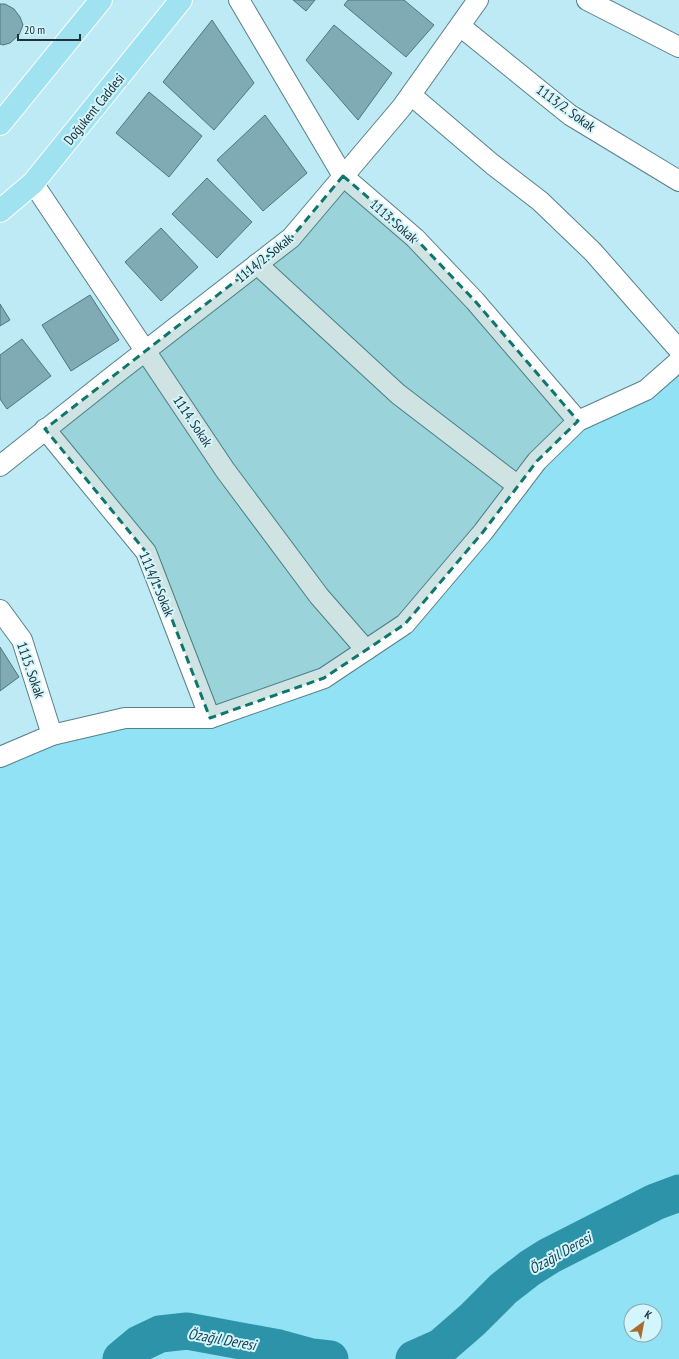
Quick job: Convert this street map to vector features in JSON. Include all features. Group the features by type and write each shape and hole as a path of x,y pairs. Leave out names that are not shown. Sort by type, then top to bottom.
{"main road":[{"path":"0,124 100,0"},
{"name":"Doğukent Caddesi","path":"0,211 33,183 182,0"}],"street":[{"name":"1113. Sokak","path":"239,0 343,176 415,238 475,302 578,421"},
{"name":"1114/2. Sokak","path":"0,466 291,238 402,107 478,0"},
{"path":"587,0 679,47"},
{"name":"1113/2. Sokak","path":"460,26 570,115 679,181"},
{"path":"411,95 492,164 540,201 593,252 679,350"},
{"name":"1114. Sokak","path":"33,183 225,470 319,596 366,650"},
{"path":"257,264 398,394 518,486"},
{"path":"0,757 52,735 125,718 210,718 324,678 405,624 483,532 537,461 578,421 646,390 679,361"},
{"name":"1114/1. Sokak","path":"46,430 146,552 210,718"},
{"name":"1115. Sokak","path":"0,610 22,640 52,735"}],"highlighted area":[{"path":"343,176 415,238 475,301 578,421 537,461 483,532 405,624 324,678 210,718 146,552 45,429 291,238"}],"shaded area":[{"path":"679,361 679,1359 0,1359 0,757 52,735 210,718 324,678 405,624 537,461"}],"building":[{"path":"293,0 315,0 306,11"},
{"path":"348,0 404,0 434,25 406,57 344,5"},
{"path":"0,4 5,4 14,9 20,17 23,25 19,35 10,43 3,45 0,44"},
{"path":"212,20 254,83 214,130 163,82"},
{"path":"334,25 392,73 358,120 306,60"},
{"path":"149,92 202,136 169,177 116,133"},
{"path":"265,115 307,173 263,211 217,160"},
{"path":"207,178 252,222 217,258 172,214"},
{"path":"161,228 198,267 161,301 125,262"},
{"path":"90,295 119,340 71,371 42,325"},
{"path":"0,304 10,320 0,326"},
{"path":"22,339 51,376 7,409 0,399 0,355"},
{"path":"0,647 19,677 0,691"}],"waterway":[{"name":"Özağıl Deresi","path":"414,1359 441,1347 472,1320 503,1289 530,1268 549,1256 655,1202 679,1193"},
{"name":"Özağıl Deresi","path":"121,1359 139,1344 160,1334 187,1331 279,1348 312,1357 330,1359"}]}
